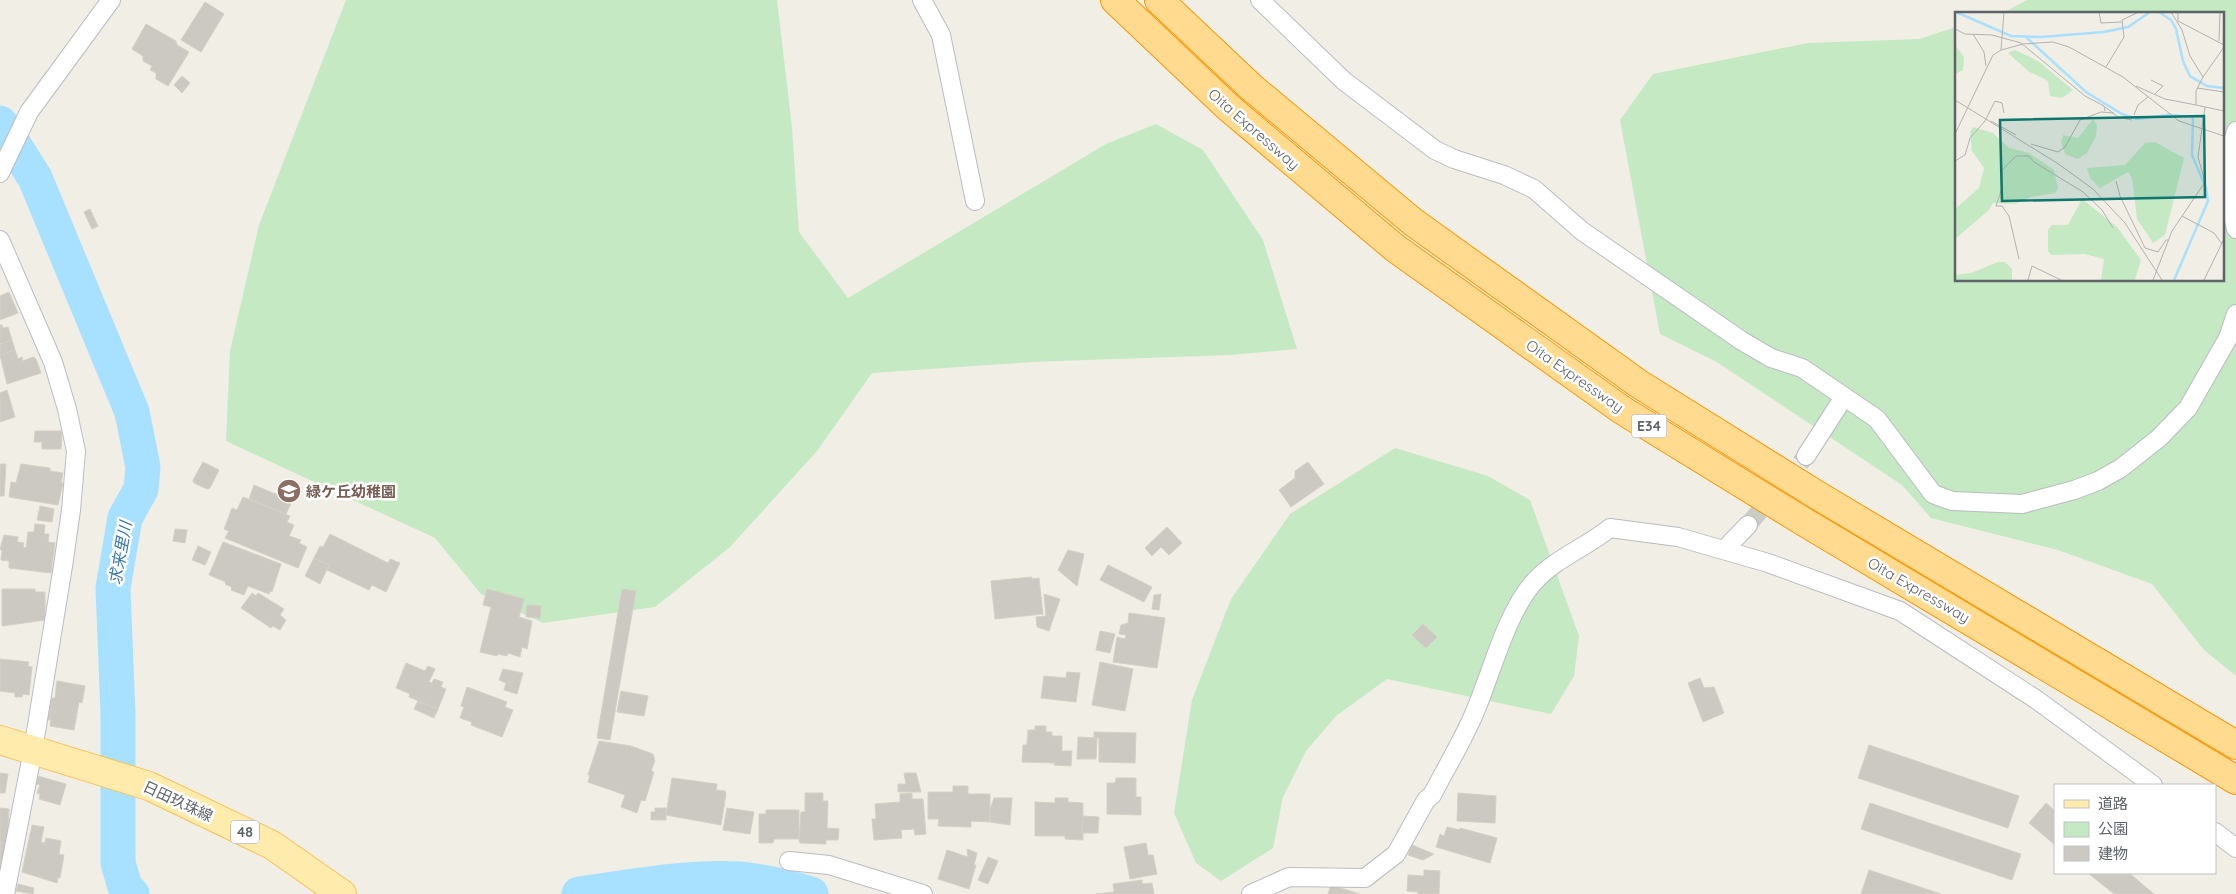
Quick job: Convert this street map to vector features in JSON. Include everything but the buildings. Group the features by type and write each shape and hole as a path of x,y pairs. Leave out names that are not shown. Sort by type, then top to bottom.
{"highway":[{"name":"Oita Expressway","path":"1115,0 1229,108 1395,248 1622,410 1801,520 2236,780"},
{"name":"Oita Expressway","path":"1159,0 1251,86 1413,222 1639,384 1817,495 2236,745"}],"main road":[{"name":"日田玖珠線","path":"0,740 149,786 272,845 338,891"}],"street":[{"path":"1,169 29,112 111,0"},
{"path":"922,0 941,35 975,201"},
{"path":"1260,0 1344,81 1435,150 1454,159 1504,175 1534,189 1582,231 1742,341 1770,358 1802,368 1877,420 1933,494 1952,501 2022,504 2098,481 2121,468 2159,438 2188,408 2228,338 2236,314"},
{"path":"2236,132 2231,146 2230,207 2236,229"},
{"path":"0,240 52,362 67,408 76,451 71,510 33,750 5,894"},
{"path":"1806,456 1844,397"},
{"path":"1724,550 1748,525"},
{"path":"1251,894 1289,877 1366,878 1396,854 1426,800 1432,795 1474,714 1507,628 1532,584 1552,564 1589,544 1610,528 1678,537 1724,550 1808,576 1900,611 2037,700 2152,784"},
{"path":"2216,833 2236,848"},
{"path":"789,861 829,865 923,894"}],"green space":[{"path":"346,0 777,0 792,128 799,232 848,298 1106,144 1156,124 1203,150 1263,240 1297,349 1230,355 1031,362 872,373 817,451 730,547 655,607 543,623 481,594 435,538 226,441 230,351 259,225"},
{"path":"2027,0 2236,0 2236,676 2204,650 2152,584 2058,550 1931,518 1902,485 1715,361 1660,334 1620,120 1653,74 1808,43 1919,39 1955,27 1955,281 2224,281 2224,12 2005,12"},
{"path":"1395,448 1488,476 1530,500 1579,636 1574,676 1551,714 1387,679 1336,716 1306,751 1283,797 1273,848 1221,881 1196,863 1174,813 1192,700 1231,599 1290,514"}],"waterway":[{"name":"求来里川","path":"0,123 35,178 132,412 143,467 141,489 125,518 113,588 118,714 118,863 125,887 132,894"},
{"name":"求来里川","path":"579,894 659,883 719,878 757,881 811,894"}],"tunnel":[{"path":"1748,525 1806,456"}],"place":[{"name":"緑ケ丘幼稚園","path":"289,491"}]}
